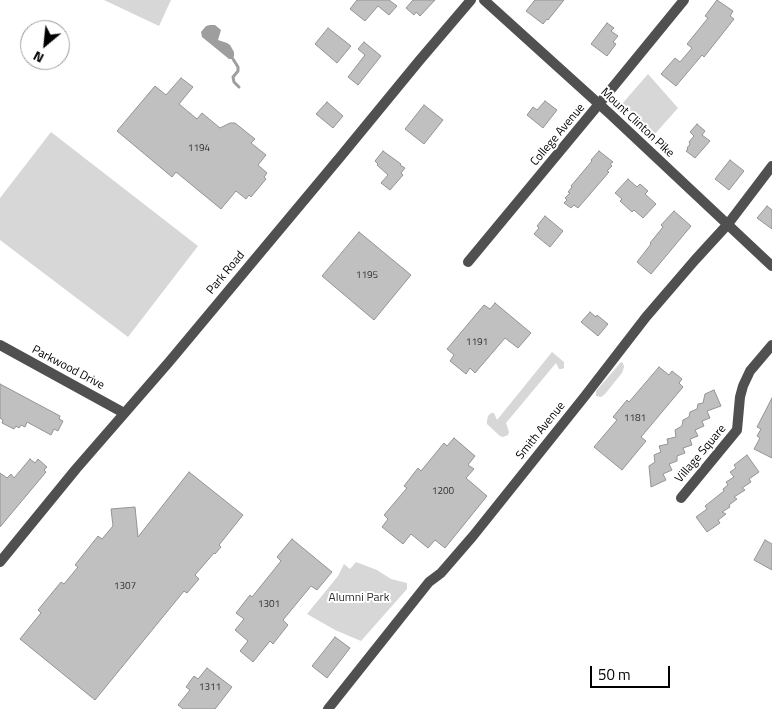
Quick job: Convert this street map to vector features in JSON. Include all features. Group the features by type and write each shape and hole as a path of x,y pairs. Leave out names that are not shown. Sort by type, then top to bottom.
{"street":[{"name":"Park Road","path":"0,562 471,0"},
{"name":"Mount Clinton Pike","path":"484,0 599,104 772,266"},
{"name":"College Avenue","path":"468,262 684,0"},
{"name":"Smith Avenue","path":"328,709 429,582 442,572 519,479 646,317 728,224 772,166"},
{"name":"Parkwood Drive","path":"0,345 124,413"},
{"name":"Village Square","path":"681,498 737,430 743,386 750,371 772,346"}],"green space":[{"path":"104,0 171,0 159,26"},
{"path":"648,74 678,108 653,136 622,104"},
{"path":"51,132 198,246 128,337 0,240 0,198"},
{"path":"552,352 564,362 564,368 559,369 556,363 506,423 508,435 500,436 487,424 488,416 494,413 497,420"},
{"path":"621,362 624,367 622,373 605,394 601,397 596,396 596,391"},
{"name":"Alumni Park","path":"356,562 377,570 391,579 407,583 407,589 361,641 335,630 307,614 338,576 344,564 350,569"}],"shaded area":[{"path":"215,25 221,30 218,40 230,45 234,52 233,59 229,59 202,37 201,32 206,26"}],"building":[{"path":"357,0 389,0 397,6 389,15 378,6 365,21 350,9"},
{"path":"413,0 435,0 420,16 416,12 414,15 406,8"},
{"path":"535,0 564,0 543,24 526,11"},
{"path":"717,0 733,11 730,16 734,19 704,57 702,55 676,86 661,74 675,58 680,62 692,48 687,44 708,18 705,16"},
{"path":"607,23 614,28 611,31 618,36 613,42 616,44 607,56 591,44"},
{"path":"328,28 351,46 337,63 315,44"},
{"path":"364,42 381,56 358,85 348,77 365,55 358,49"},
{"path":"181,78 193,87 179,104 197,119 202,113 220,128 230,123 235,123 255,139 251,143 266,155 258,165 267,173 264,177 266,179 251,197 249,195 246,199 236,191 221,209 176,172 172,177 117,131 155,86 166,95"},
{"path":"545,101 557,110 543,128 527,115 533,107 537,110"},
{"path":"327,102 343,116 333,128 316,114"},
{"path":"424,105 443,120 424,144 405,129"},
{"path":"697,124 705,131 702,135 710,141 695,158 686,151 690,144 689,142 694,136 690,132"},
{"path":"383,151 405,168 401,173 403,175 390,190 381,183 388,175 375,161"},
{"path":"599,151 613,162 610,164 612,166 578,208 574,205 571,208 564,203 567,200 565,198 570,193 568,192 571,186"},
{"path":"730,160 744,171 729,190 715,179"},
{"path":"628,179 637,187 640,184 648,191 645,194 656,204 643,218 634,210 632,212 620,201 622,199 615,193"},
{"path":"767,206 772,210 772,229 757,218"},
{"path":"674,211 691,226 651,274 637,262 663,227 661,225"},
{"path":"545,216 563,231 550,247 534,234 539,228 537,226"},
{"path":"359,232 411,275 374,320 322,276"},
{"path":"495,303 531,333 518,348 505,338 475,373 470,368 466,374 450,361 454,355 447,349 484,305 490,309"},
{"path":"590,312 608,324 598,336 581,322"},
{"path":"659,367 669,375 672,371 682,379 679,383 683,387 641,437 646,441 622,470 594,447 617,420 613,417 627,400 629,402"},
{"path":"0,384 60,416 59,419 63,421 58,431 54,429 51,435 27,422 25,427 21,425 19,428 16,426 14,429 2,423 3,420 0,418"},
{"path":"714,390 721,406 707,411 710,418 702,421 704,426 695,430 698,436 690,439 692,445 683,448 685,453 677,456 677,461 669,464 672,470 663,474 666,480 651,487 649,466 655,462 654,455 661,452 659,446 668,444 667,439 676,437 675,430 682,426 683,420 689,417 690,412 697,409 698,404 703,403 705,394"},
{"path":"772,398 772,458 754,449 760,438 757,436 761,429 757,427"},
{"path":"454,438 475,456 468,465 474,469 466,478 487,496 445,548 435,540 428,548 411,534 403,544 382,527 388,519 384,515 407,488 404,486 418,468 421,471 444,443 447,446"},
{"path":"747,455 759,472 749,479 751,482 742,488 745,490 734,497 737,499 722,512 726,514 718,520 720,523 707,532 696,517 707,509 705,506 724,491 723,489 728,485 726,482 734,477 730,472 736,468 734,465"},
{"path":"30,459 35,463 38,459 47,467 44,470 46,472 0,527 0,473 7,478 11,474 14,478"},
{"path":"189,472 243,515 219,545 221,547 195,575 199,579 187,593 184,591 95,700 20,639 41,613 38,610 61,582 64,584 78,567 75,565 98,536 102,539 113,526 111,509 135,507 138,537"},
{"path":"292,539 332,572 317,590 311,586 283,620 288,625 273,644 270,641 253,662 240,651 248,641 235,630 244,619 236,613 250,595 252,597 281,561 277,557"},
{"path":"765,540 772,544 772,570 754,560"},
{"path":"335,637 350,648 327,678 312,666"},
{"path":"207,668 232,687 215,709 183,709 178,705 190,690 186,687 194,676 198,679"}],"waterway":[{"path":"233,59 238,67 238,71 233,77 234,82 239,87"}]}
